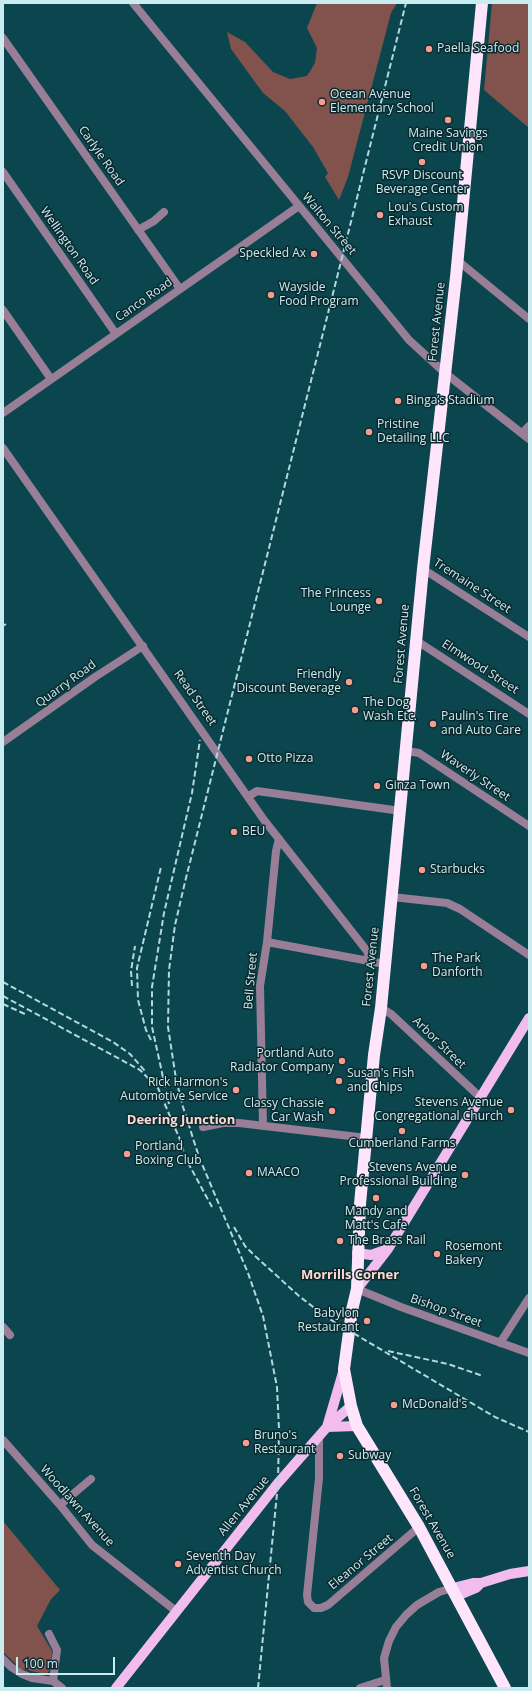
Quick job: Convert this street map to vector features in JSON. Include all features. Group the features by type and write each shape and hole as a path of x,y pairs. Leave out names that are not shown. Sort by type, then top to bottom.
{"highway":[{"name":"Forest Avenue","path":"482,3 457,260 423,569 407,751 381,1008 374,1055 357,1253 357,1288 352,1310 344,1369 351,1406 357,1426 419,1527 455,1592 473,1632 505,1688"}],"main road":[{"path":"357,1288 388,1249 529,1018"},
{"path":"357,1253 372,1255 388,1249"},
{"path":"327,1427 344,1369"},
{"path":"327,1427 351,1406"},
{"path":"327,1427 357,1426"},
{"name":"Allen Avenue","path":"116,1688 278,1483 327,1427"},
{"path":"455,1592 473,1583 481,1583 510,1574 529,1571"}],"street":[{"name":"Walton Street","path":"133,3 409,340 445,373 526,436"},
{"name":"Carlyle Road","path":"3,38 180,289"},
{"name":"Wellington Road","path":"3,172 116,334"},
{"name":"Canco Road","path":"3,413 299,206"},
{"path":"138,230 154,221 164,212"},
{"path":"457,260 529,319"},
{"path":"3,310 51,379"},
{"path":"526,436 529,426"},
{"name":"Read Street","path":"4,452 279,839 367,951 370,960"},
{"name":"Tremaine Street","path":"423,569 529,637"},
{"name":"Elmwood Street","path":"417,641 529,714"},
{"name":"Quarry Road","path":"3,742 95,677 143,646"},
{"name":"Waverly Street","path":"407,751 419,753 529,826"},
{"path":"249,796 257,791 401,810"},
{"name":"Bell Street","path":"263,1126 259,1002 267,942 276,851 279,839"},
{"path":"392,897 447,903 529,955"},
{"path":"267,942 385,964"},
{"name":"Arbor Street","path":"381,1008 391,1014 480,1097"},
{"path":"203,1127 223,1123 367,1138"},
{"name":"Bishop Street","path":"357,1288 401,1307 529,1353"},
{"path":"500,1343 529,1298"},
{"path":"3,1328 10,1335"},
{"name":"Eleanor Street","path":"319,1436 319,1478 307,1595 308,1602 314,1608 321,1608 328,1605 419,1527"},
{"name":"Woodlawn Avenue","path":"3,1440 100,1553 176,1611"},
{"path":"60,1505 91,1479"},
{"path":"360,1688 386,1684 384,1658 389,1641 396,1627 417,1605 439,1592 455,1592"},
{"path":"49,1634 57,1650 53,1681"},
{"path":"3,1658 22,1674 32,1678 53,1681 62,1688"}],"shaded area":[{"name":"Ocean Avenue Elementary School","path":"317,3 397,3 391,13 348,177 339,200 325,177 328,173 313,147 285,111 263,93 231,49 227,32 245,42 273,72 290,79 307,76 315,63 317,48 307,28"},
{"path":"492,3 529,3 529,128 484,90"},
{"path":"3,1521 60,1590 51,1599 37,1626 52,1651 51,1669 46,1674 21,1669 3,1652"}],"railway":[{"path":"258,1688 278,1483 279,1429 277,1387 263,1316 248,1273 199,1157 183,1107 176,1079 168,1027 169,970 175,925 185,882 406,3"},
{"path":"163,1077 152,1027 152,987 164,913 192,793 200,740"},
{"path":"151,1040 146,1030 138,1000 137,968 161,867"},
{"path":"132,986 131,971 135,946"},
{"path":"3,982 113,1042 130,1054 145,1071"},
{"path":"3,996 140,1070 158,1088 181,1142"},
{"path":"3,1004 27,1015"},
{"path":"162,1073 169,1104"},
{"path":"179,1137 186,1159 212,1207"},
{"path":"234,1227 245,1246 254,1255 299,1296 326,1317 495,1417 529,1432"},
{"path":"388,1351 448,1364 483,1376"}],"place":[{"name":"Paella Seafood","path":"429,49"},
{"name":"Ocean Avenue Elementary School","path":"322,102"},
{"name":"Maine Savings Credit Union","path":"448,120"},
{"name":"RSVP Discount Beverage Center","path":"422,162"},
{"name":"Lou's Custom Exhaust","path":"380,215"},
{"name":"Speckled Ax","path":"314,254"},
{"name":"Wayside Food Program","path":"271,295"},
{"name":"Binga’s Stadium","path":"398,401"},
{"name":"Pristine Detailing LLC","path":"369,432"},
{"name":"The Princess Lounge","path":"379,601"},
{"name":"Friendly Discount Beverage","path":"349,682"},
{"name":"The Dog Wash Etc.","path":"355,710"},
{"name":"Paulin's Tire and Auto Care","path":"433,724"},
{"name":"Otto Pizza","path":"249,759"},
{"name":"Ginza Town","path":"377,786"},
{"name":"BEU","path":"234,832"},
{"name":"Starbucks","path":"422,870"},
{"name":"The Park Danforth","path":"424,966"},
{"name":"Portland Auto Radiator Company","path":"342,1061"},
{"name":"Susan's Fish and Chips","path":"339,1081"},
{"name":"Rick Harmon's Automotive Service","path":"236,1090"},
{"name":"Stevens Avenue Congregational Church","path":"511,1110"},
{"name":"Classy Chassie Car Wash","path":"332,1111"},
{"name":"Cumberland Farms","path":"402,1131"},
{"name":"Portland Boxing Club","path":"127,1154"},
{"name":"MAACO","path":"249,1173"},
{"name":"Stevens Avenue Professional Building","path":"465,1175"},
{"name":"Mandy and Matt's Cafe","path":"376,1198"},
{"name":"The Brass Rail","path":"340,1241"},
{"name":"Rosemont Bakery","path":"437,1254"},
{"name":"Babylon Restaurant","path":"367,1321"},
{"name":"McDonald's","path":"394,1405"},
{"name":"Bruno's Restaurant","path":"246,1443"},
{"name":"Subway","path":"340,1456"},
{"name":"Seventh Day Adventist Church","path":"178,1564"}],"district":[{"name":"Deering Junction","path":"181,1120"},
{"name":"Morrills Corner","path":"350,1275"}]}
